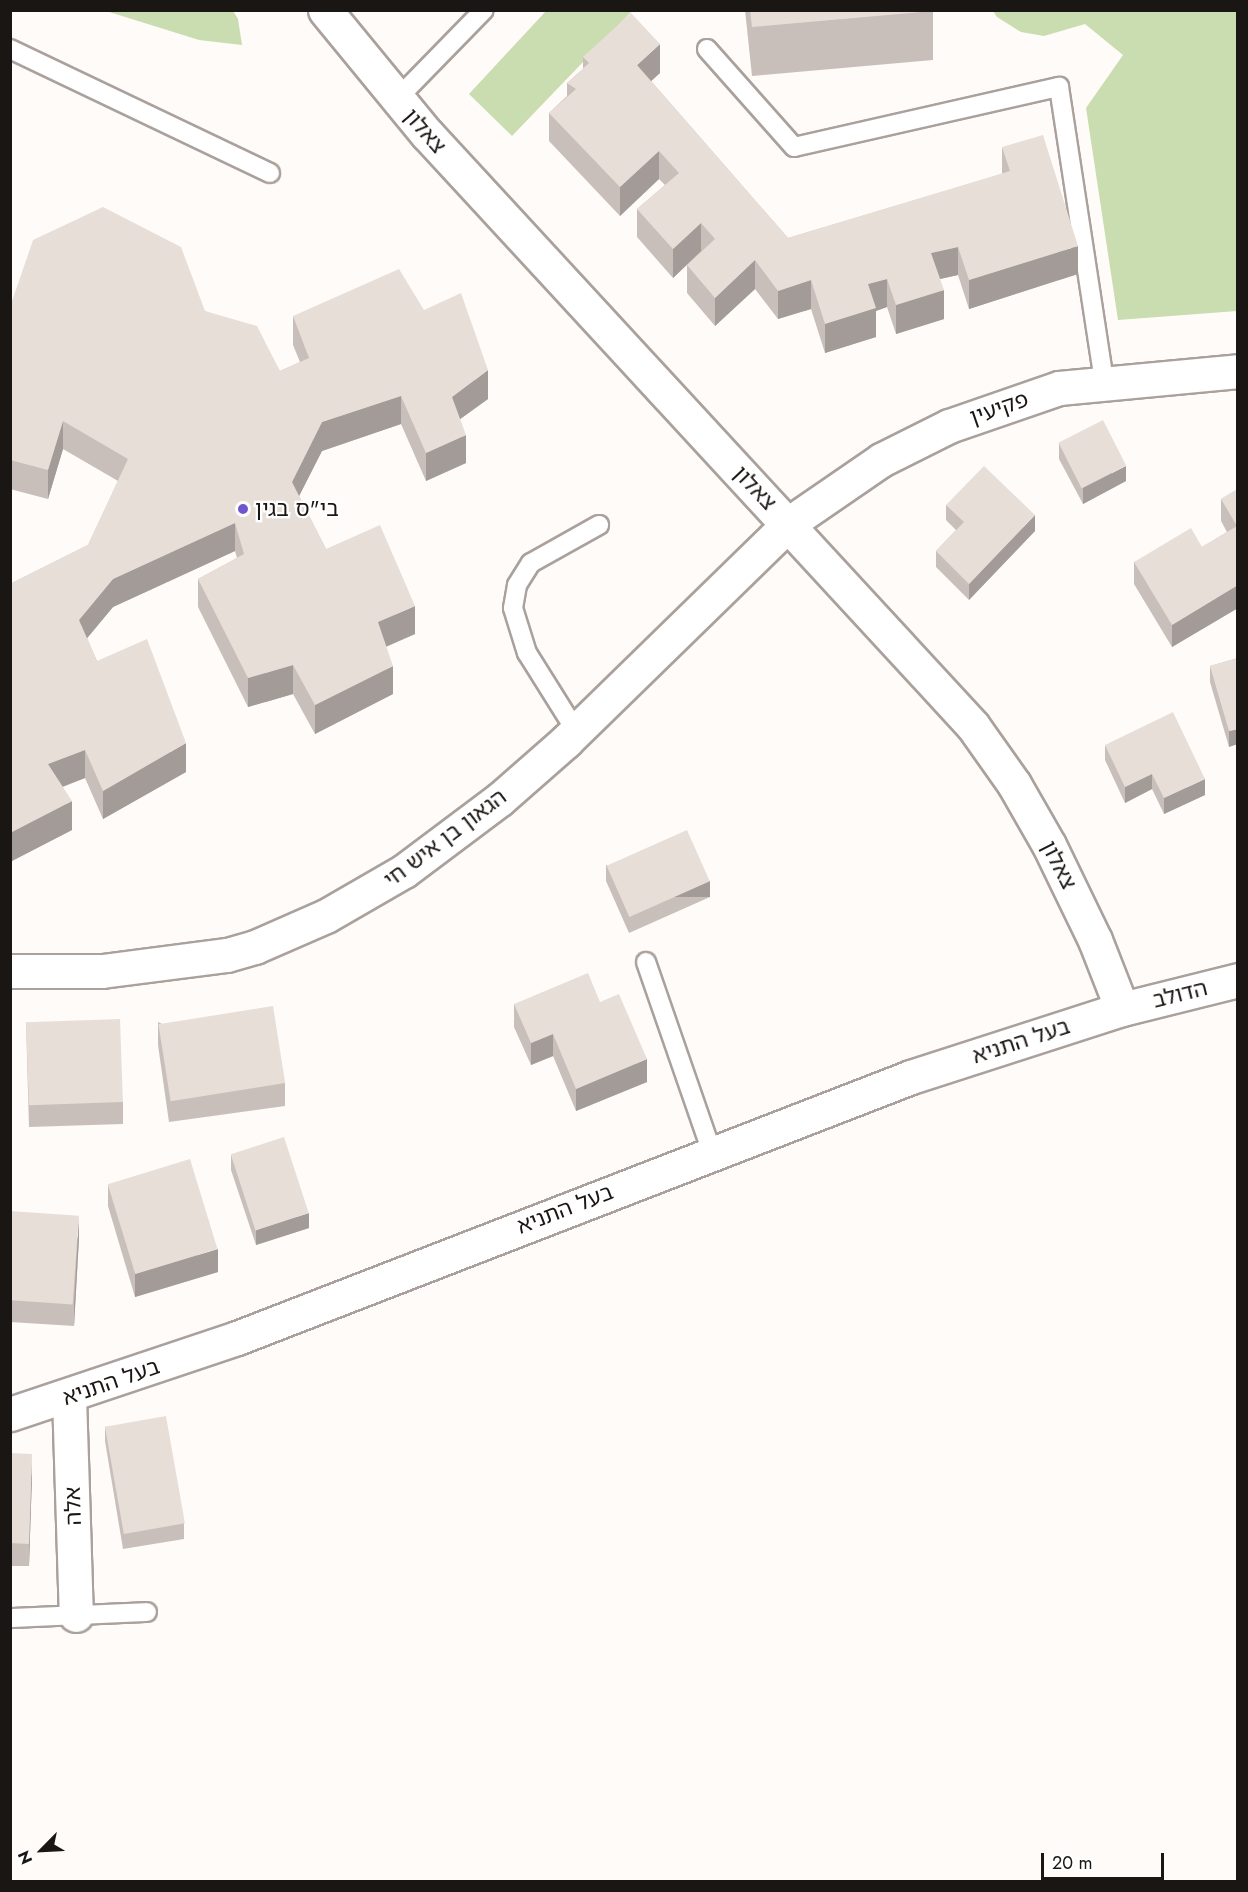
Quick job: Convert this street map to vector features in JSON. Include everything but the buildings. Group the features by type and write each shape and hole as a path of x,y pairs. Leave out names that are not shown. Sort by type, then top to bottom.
{"street":[{"name":"צאלון","path":"325,10 397,99 949,698 994,755 1032,814 1065,876 1099,950 1122,1009"},
{"name":"פקיעין","path":"788,524 880,460 949,426 1059,388 1238,371"},
{"name":"הגאון בן איש חי","path":"10,971 114,970 227,955 255,947 352,902 421,860 500,799 576,731 788,524"},
{"name":"הדולב","path":"1122,1009 1238,980"},
{"name":"בעל התניא","path":"10,1414 237,1338 911,1077 1122,1009"},
{"name":"אלה","path":"69,1396 76,1615"}],"lane":[{"path":"397,99 484,10"},
{"path":"10,49 270,173"},
{"path":"706,49 794,147 1059,87 1104,382"},
{"path":"576,731 527,653 513,608 517,585 531,563 599,525"},
{"path":"646,962 712,1153"},
{"path":"10,1618 147,1612"}],"green space":[{"path":"106,11 233,11 238,19 242,45 199,40"},
{"path":"546,11 632,11 512,136 469,94"},
{"path":"993,11 1237,11 1237,311 1118,320 1086,108 1123,55 1085,24 1044,36 1021,32 997,17"}],"place":[{"name":"בי\"ס בגין","path":"243,509"}]}
